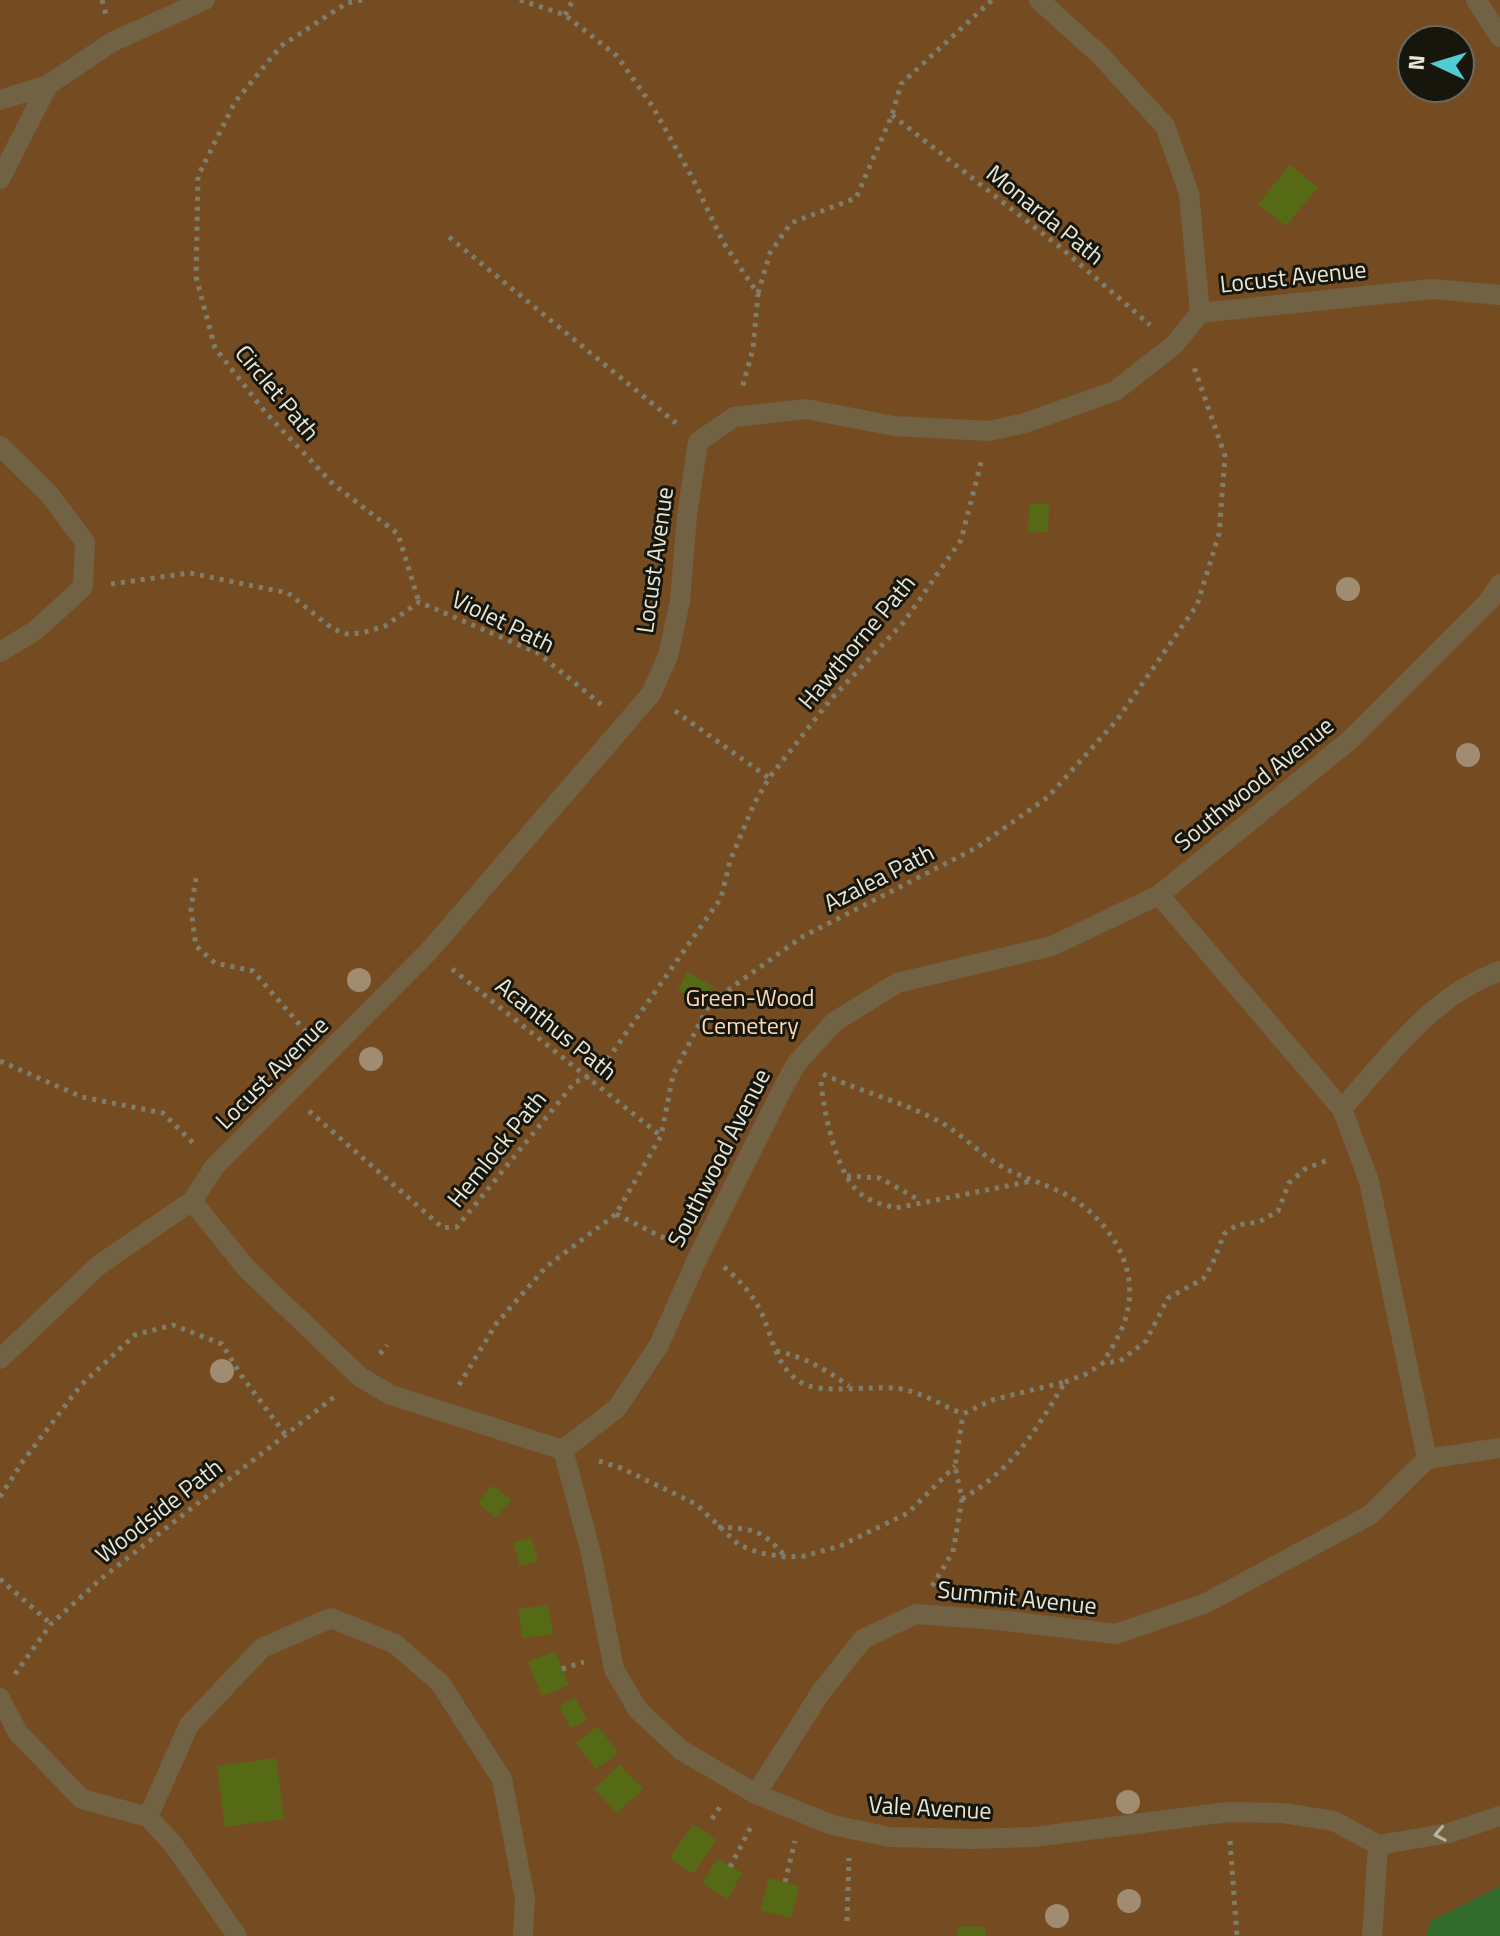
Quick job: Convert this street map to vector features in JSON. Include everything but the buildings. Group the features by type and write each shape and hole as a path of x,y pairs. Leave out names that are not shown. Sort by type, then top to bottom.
{"lane":[{"path":"0,100 48,85 112,42 205,0"},
{"path":"1039,0 1100,55 1165,126 1189,193 1200,313"},
{"path":"1476,0 1500,37"},
{"path":"0,179 48,85"},
{"name":"Locust Avenue","path":"0,1359 99,1265 192,1201 215,1166 429,951 651,694 668,656 680,601 687,515 698,442 734,417 806,409 894,426 989,431 1025,423 1115,391 1174,345 1200,313 1432,289 1500,295"},
{"path":"0,446 49,494 85,542 83,587 36,630 0,652"},
{"name":"Southwood Avenue","path":"563,1450 617,1408 659,1345 699,1255 785,1084 797,1063 834,1022 897,983 1052,946 1159,895 1351,739 1489,601 1500,584"},
{"path":"1159,895 1342,1109 1369,1181 1427,1459 1500,1448"},
{"path":"1342,1109 1408,1034 1449,996 1500,971"},
{"path":"192,1201 247,1269 360,1377 391,1395 563,1450"},
{"name":"Vale Avenue","path":"563,1450 591,1553 614,1669 638,1710 681,1750 756,1794 832,1825 890,1837 1034,1837 1228,1812 1283,1813 1334,1821 1378,1845"},
{"name":"Summit Avenue","path":"756,1794 821,1692 863,1639 916,1614 1116,1634 1206,1603 1370,1515 1427,1459"},
{"path":"148,1817 189,1725 262,1648 331,1618 395,1644 440,1683 502,1779 525,1899 523,1936"},
{"path":"4,1690 18,1733 82,1799 148,1817 173,1844 237,1936"},
{"path":"1372,1936 1378,1845 1449,1833 1500,1816"}],"path":[{"name":"Circlet Path","path":"362,0 347,3 281,46 235,102 198,176 196,277 215,348 266,413 333,484 398,534 419,602"},
{"path":"520,0 565,15 617,56 653,107 723,242 758,294"},
{"path":"565,15 573,0"},
{"path":"734,417 753,349 758,294 770,253 791,223 856,198 892,115 901,84 992,0"},
{"name":"Monarda Path","path":"892,115 1060,247 1174,345"},
{"path":"449,237 698,442"},
{"name":"Azalea Path","path":"442,1413 496,1324 546,1267 616,1214 661,1136 673,1075 710,1003 802,937 976,848 1048,797 1117,720 1197,605 1219,534 1225,456 1195,366 1174,345"},
{"name":"Hawthorne Path","path":"587,1077 598,1073 721,898 730,861 754,804 769,778 831,699 904,622 961,540 989,431"},
{"name":"Violet Path","path":"83,587 190,573 288,593 333,629 347,634 385,626 419,602 538,653 625,724"},
{"path":"651,694 769,778"},
{"path":"196,878 191,909 196,946 215,963 253,971 326,1055"},
{"name":"Acanthus Path","path":"429,951 661,1136"},
{"path":"0,1061 82,1097 163,1113 215,1166"},
{"path":"1032,1181 896,1208 880,1205 860,1194 847,1176 832,1139 820,1073 921,1113 948,1127 1004,1167 1063,1193 1088,1209 1105,1226 1127,1268 1129,1290 1128,1312 1103,1363"},
{"name":"Hemlock Path","path":"287,1092 443,1228 457,1227 575,1082 587,1077"},
{"path":"616,1214 725,1268 744,1284 760,1310 774,1350 785,1368 802,1383 818,1389 897,1388 963,1414 992,1400 1065,1382 1103,1363 1120,1361 1146,1341 1168,1298 1203,1279 1224,1234 1237,1225 1259,1222 1278,1211 1289,1183 1305,1169 1357,1148"},
{"path":"847,1176 880,1178 922,1201"},
{"path":"0,1497 23,1461 81,1385 135,1335 173,1325 222,1344 285,1434"},
{"path":"774,1350 821,1366 849,1387"},
{"name":"Woodside Path","path":"4,1690 51,1624 102,1578 360,1377"},
{"path":"962,1499 1003,1470 1028,1443 1065,1382"},
{"path":"916,1614 953,1552 962,1499 955,1466 963,1414"},
{"path":"563,1450 621,1468 696,1504 739,1545 760,1553 786,1557 804,1556 840,1546 908,1513 955,1466"},
{"path":"718,1527 753,1529 768,1536 786,1557"},
{"path":"0,1579 51,1624"},
{"path":"1228,1812 1237,1936"},
{"path":"730,1867 745,1837"},
{"path":"785,1882 791,1852"},
{"path":"847,1921 849,1861"}],"green space":[{"name":"Green-Wood Cemetery","path":"0,0 1500,0 1500,1936 0,1936"}],"shaded area":[{"path":"1500,1886 1500,1936 1426,1936 1431,1921"}]}
